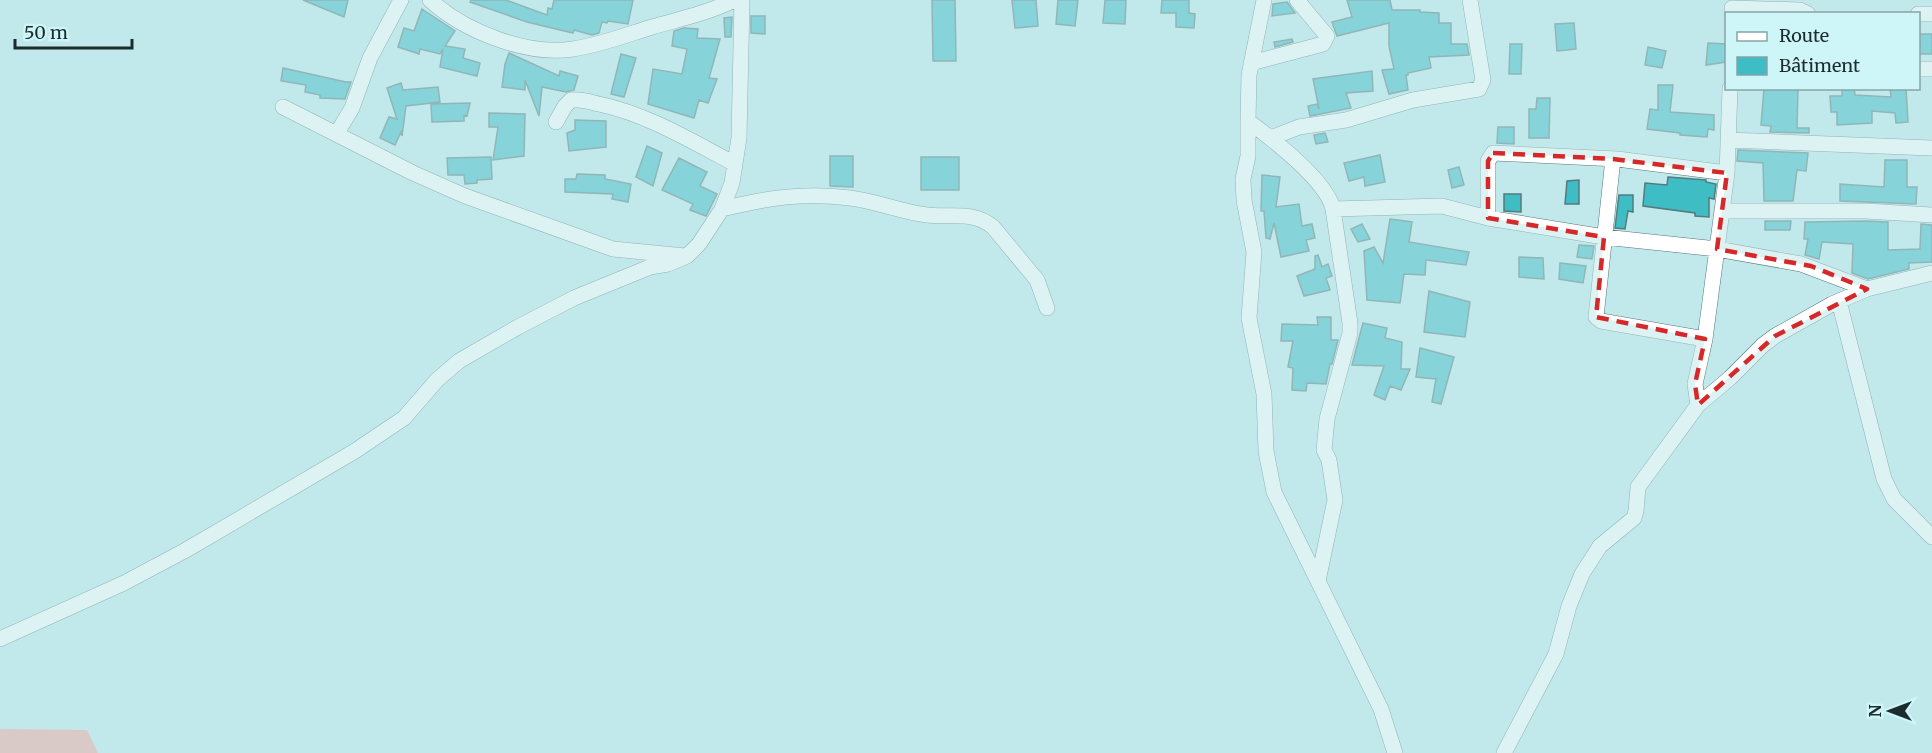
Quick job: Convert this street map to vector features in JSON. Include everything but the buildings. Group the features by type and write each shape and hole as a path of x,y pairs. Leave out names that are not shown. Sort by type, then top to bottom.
{"street":[{"path":"337,133 352,108 370,58 401,0"},
{"path":"430,0 480,33 542,50 561,50 600,43 704,14 734,0"},
{"path":"0,639 124,583 355,451 404,417 437,380 459,361 518,327 574,298 650,267 668,264 687,256 699,244 722,208 732,183 739,138 742,0"},
{"path":"1264,0 1249,75 1248,156 1243,179 1244,200 1254,252 1249,318 1264,394 1266,451 1274,492 1381,709 1395,753"},
{"path":"1251,63 1323,44 1326,41 1327,36 1298,0"},
{"path":"1271,138 1299,127 1346,120 1413,100 1479,88 1483,80 1470,0"},
{"path":"1733,7 1804,12"},
{"path":"1698,405 1695,384 1705,339 1722,211 1730,90"},
{"path":"556,122 571,100 622,109 659,125 735,164"},
{"path":"283,107 393,164 465,196 613,249 687,256"},
{"path":"1248,121 1271,138 1325,189 1333,209 1350,333 1327,418 1324,450 1329,460 1335,500 1318,581"},
{"path":"1728,140 1932,148"},
{"path":"1488,218 1488,161 1493,153 1613,159 1726,173"},
{"path":"1613,159 1597,319 1705,339"},
{"path":"722,208 774,197 811,195 850,198 929,216 957,214 986,220 1037,280 1047,308"},
{"path":"1333,209 1442,206 1488,218 1604,237 1717,249 1810,266 1868,289"},
{"path":"1722,211 1866,211 1932,215"},
{"path":"1504,753 1556,654 1581,573 1600,546 1634,518 1638,487 1698,405 1775,336 1839,301 1868,289 1932,273"},
{"path":"1839,301 1884,479 1894,499 1932,537"}],"highlighted area":[{"path":"1493,153 1613,159 1727,173 1717,249 1811,266 1867,289 1775,336 1698,405 1695,384 1705,339 1596,317 1604,237 1488,218 1488,161"}],"shaded area":[{"path":"0,729 87,730 98,753 0,753"}]}
